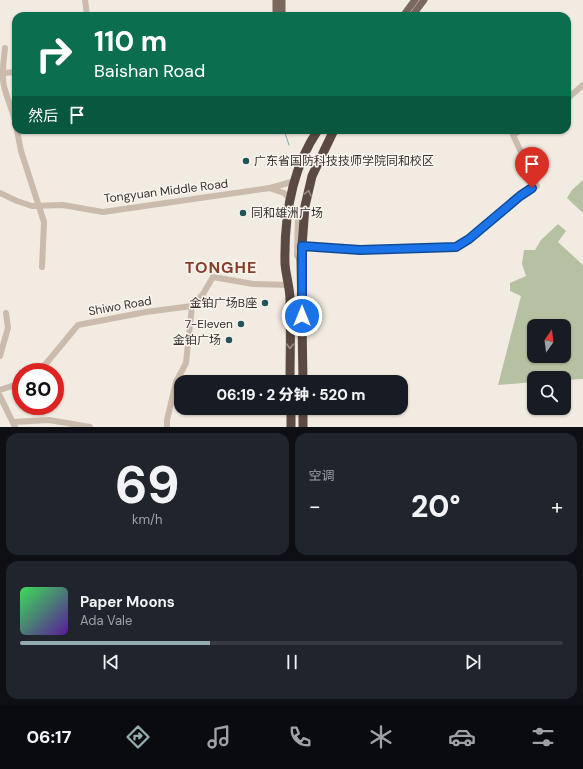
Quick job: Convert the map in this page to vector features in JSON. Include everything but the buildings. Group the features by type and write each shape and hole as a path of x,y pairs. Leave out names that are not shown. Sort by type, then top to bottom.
{"highway":[{"path":"290,375 290,301 285,255 288,214 302,161 314,134"},
{"path":"303,375 301,260 304,216 308,190 316,166 332,134"},
{"path":"291,415 291,427"},
{"path":"303,415 303,427"}],"main road":[{"path":"276,0 276,12"},
{"path":"282,0 282,12"},
{"path":"406,12 415,0"},
{"path":"415,12 424,0"}],"street":[{"path":"85,0 86,12"},
{"path":"5,48 2,73 4,86 12,107"},
{"path":"2,73 12,72"},
{"path":"571,96 583,85"},
{"path":"18,134 21,151 44,222 42,267"},
{"path":"302,246 360,250 456,247 474,235 520,196 537,186 513,135 515,134"},
{"name":"Tongyuan Middle Road","path":"0,193 16,201 40,207 63,205 84,209 115,211 270,188 296,181"},
{"path":"270,188 284,193 291,200"},
{"path":"288,214 296,215 298,218 297,256 301,260"},
{"path":"167,427 167,420 176,382 186,363 192,306 203,294 213,277 253,284 288,285"},
{"name":"Shiwo Road","path":"46,363 78,325 146,312 192,306"},
{"path":"0,356 8,328 6,313"},
{"path":"0,390 12,386"},
{"path":"0,396 14,425 49,420 90,427"}],"green space":[{"path":"583,180 583,213 567,198 572,190"},
{"path":"558,224 566,231 558,242 583,265 583,379 571,380 571,371 527,371 527,383 498,385 521,296 510,291 510,283 526,276 522,264 524,250 535,250 541,240"}],"waterway":[{"path":"285,134 289,145"}],"place":[{"name":"广东省国防科技技师学院同和校区","path":"246,161"},
{"name":"同和雄洲广场","path":"243,213"},
{"name":"金铂广场B座","path":"265,303"},
{"name":"7-Eleven","path":"241,324"},
{"name":"金铂广场","path":"229,340"}],"district":[{"name":"TONGHE","path":"221,267"}],"route":[{"path":"302,316 302,246 360,250 456,247 469,239 520,196 532,188"}]}
